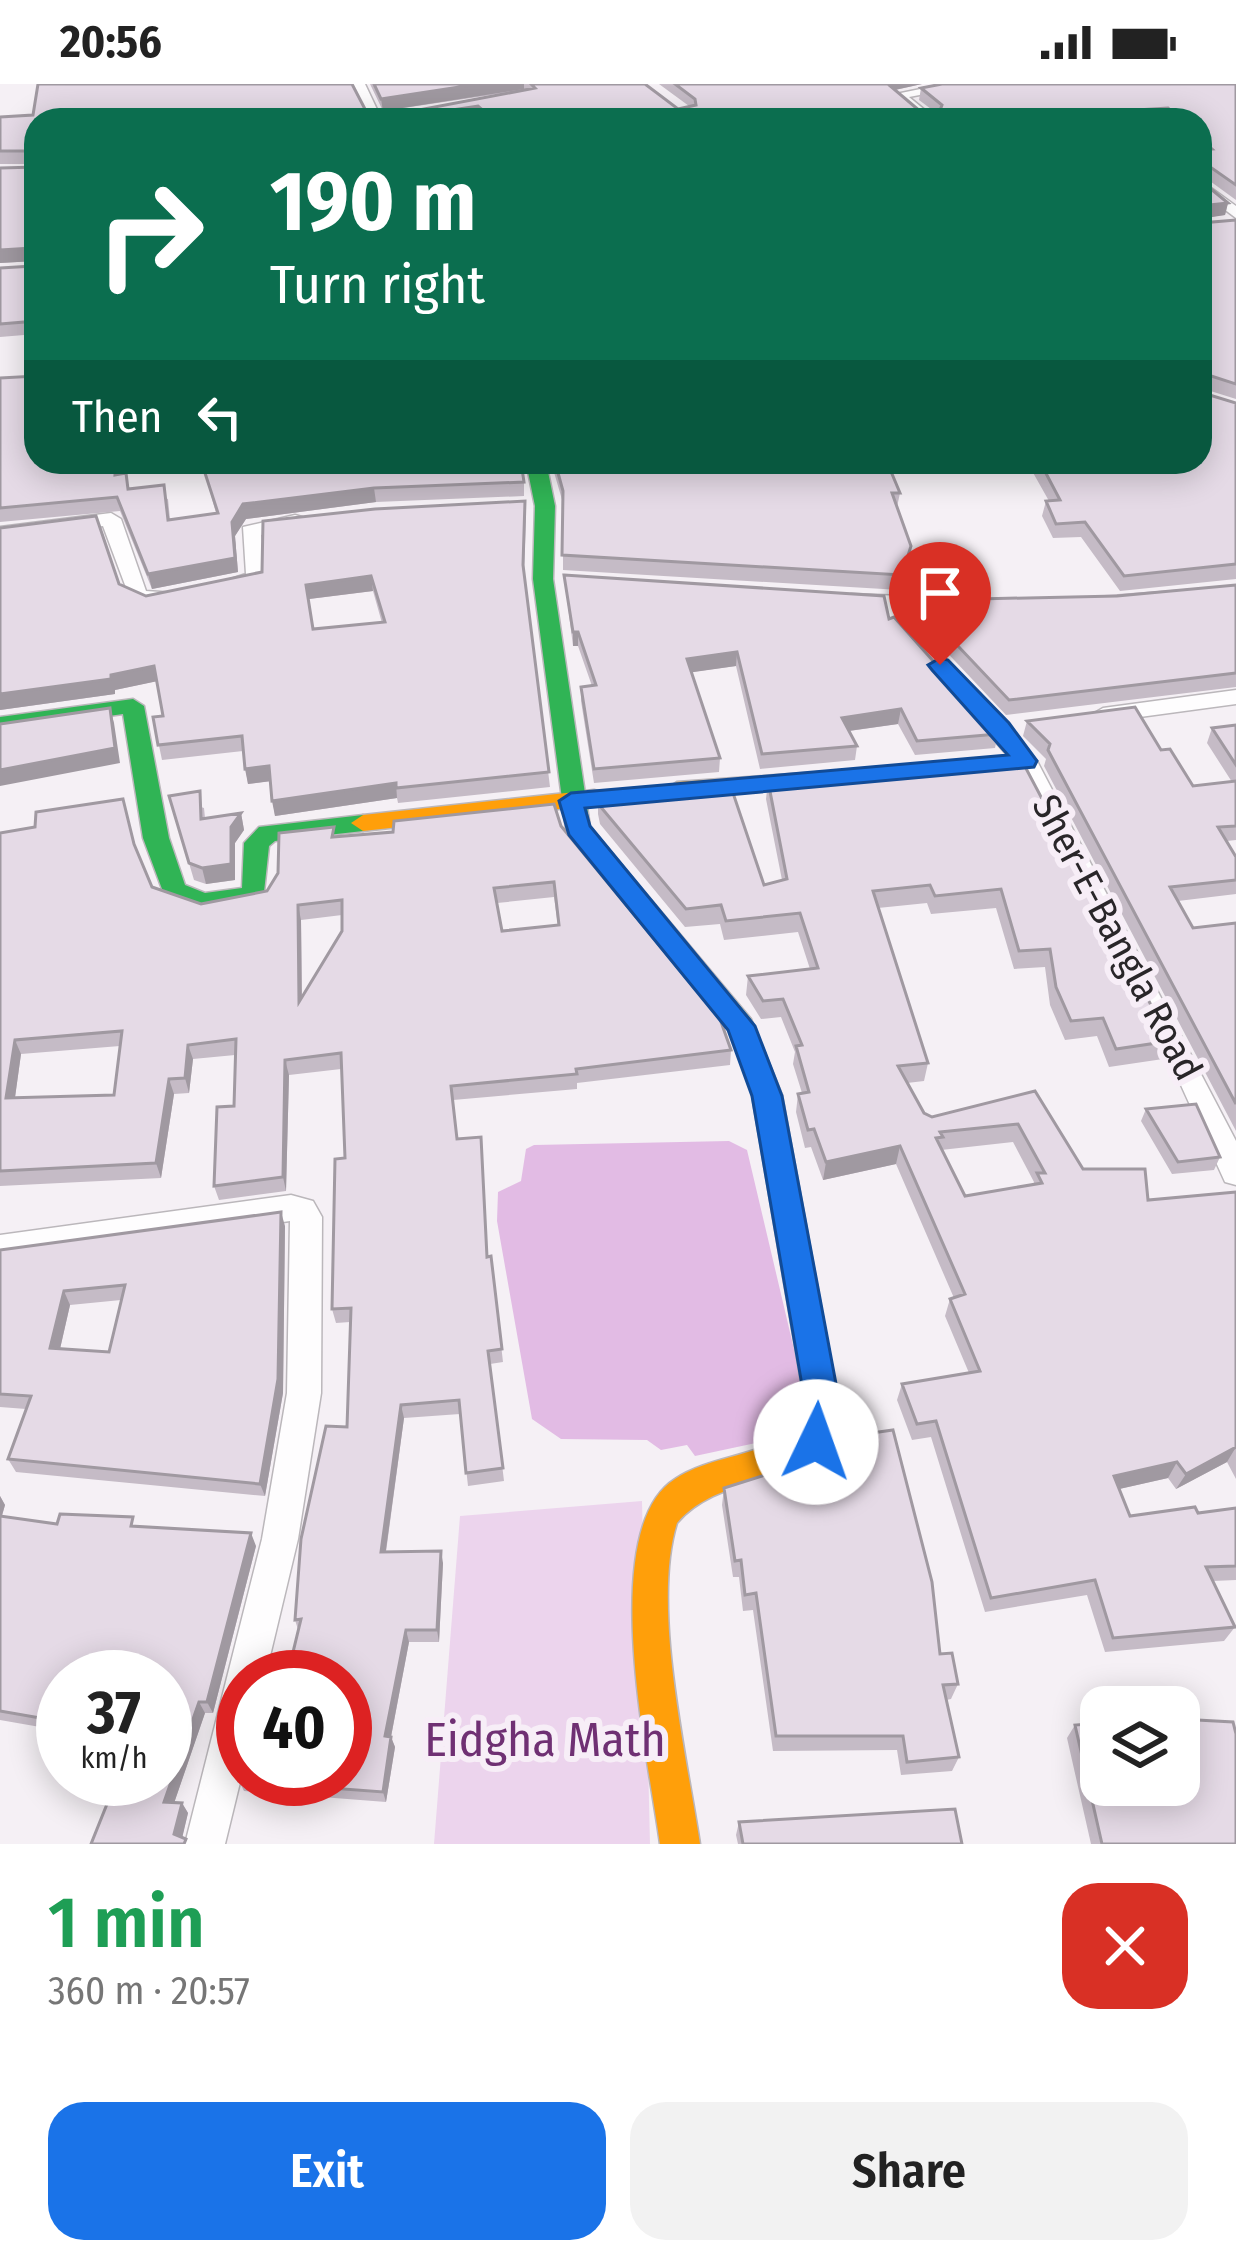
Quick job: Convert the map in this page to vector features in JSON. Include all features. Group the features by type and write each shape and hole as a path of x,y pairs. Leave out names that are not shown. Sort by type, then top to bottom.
{"street":[{"path":"894,90 971,84"},
{"path":"1212,194 1236,213"},
{"path":"535,474 534,507 552,579 571,801 578,829 741,1026 767,1096 826,1421 816,1442 796,1458 754,1464 712,1477 688,1491 661,1516 651,1539 680,1844"},
{"path":"0,533 111,520 138,597 149,600 254,580 249,536 254,527 317,519"},
{"path":"834,599 996,605"},
{"name":"Sher-E-Bangla Road","path":"899,602 896,616 913,639 1014,727 1014,762 1194,1082 1236,1173"},
{"path":"1074,719 1236,697"},
{"path":"0,724 133,706 156,838 170,884 183,898 204,902 254,895 259,889 257,843 268,833 839,778"},
{"path":"0,1248 291,1208 307,1217 304,1393 280,1538 253,1650"},
{"path":"205,1844 216,1799"}],"green space":[{"name":"Eidgha Math","path":"642,1501 650,1844 434,1844 460,1516"}],"shaded area":[{"path":"729,1141 747,1150 810,1417 798,1434 695,1456 687,1445 661,1450 647,1440 561,1439 532,1419 497,1221 498,1192 521,1181 526,1149 534,1145"}],"building":[{"path":"38,84 352,84 364,108 34,108"},
{"path":"374,84 479,84 381,99"},
{"path":"531,84 645,84 677,108 480,108 429,108 535,88"},
{"path":"675,84 888,84 916,108 682,108 696,105 695,99"},
{"path":"942,84 1236,84 1236,185 1212,168 1212,108 941,108 921,88"},
{"path":"24,116 24,151 0,151 0,117"},
{"path":"24,167 24,248 0,250 0,168"},
{"path":"1212,190 1228,203 1212,205"},
{"path":"1236,220 1236,384 1212,376 1212,222"},
{"path":"24,267 24,322 0,324 0,268"},
{"path":"24,377 24,474 126,474 128,489 164,485 168,520 218,513 205,474 523,474 524,482 374,488 243,504 232,522 235,558 148,574 117,497 0,508 0,378"},
{"path":"1212,396 1236,403 1236,564 1124,576 1085,522 1056,524 1046,501 1060,500 1046,474 1212,474"},
{"path":"558,474 892,474 900,493 892,493 911,546 902,575 562,555 563,491"},
{"path":"525,501 523,565 549,772 396,788 396,783 272,801 269,766 245,769 242,736 158,745 153,717 163,716 154,666 111,675 111,679 0,694 0,528 96,516 119,584 146,596 262,572 263,521","holes":["371,576 385,622 313,629 306,585"]},
{"path":"564,575 884,596 889,619 894,617 998,734 917,741 901,709 842,718 857,746 762,754 737,652 687,659 720,758 594,769 581,687 596,685 578,632 573,632"},
{"path":"1236,585 1236,673 1009,700 923,609 977,599 1117,596"},
{"path":"1135,707 1161,750 1170,749 1193,786 1236,781 1236,826 1218,827 1236,857 1236,880 1170,887 1193,928 1236,923 1236,1104 1048,750 1050,744 1027,721"},
{"path":"110,708 115,748 0,770 0,724"},
{"path":"1236,725 1236,765 1212,728"},
{"path":"1021,759 1170,1041 1116,1049 1103,1018 1071,1021 1056,987 1050,949 1019,951 1001,889 935,896 930,885 873,891 928,1063 898,1066 924,1113 932,1117 1035,1091 1083,1169 1145,1169 1148,1200 1236,1192 1236,1447 1186,1474 1177,1462 1114,1476 1130,1516 1195,1507 1198,1513 1236,1508 1236,1566 1206,1567 1235,1627 1113,1638 1095,1580 991,1598 936,1421 917,1424 902,1384 980,1371 950,1299 965,1294 900,1146 826,1162 814,1129 808,1130 798,1094 809,1092 796,1046 802,1045 783,999 763,1001 748,976 818,968 800,913 726,921 721,905 686,909 600,806 598,796 730,784 764,885 787,879 768,781","holes":["1018,1124 1045,1173 1037,1173 1042,1183 965,1196 936,1138 943,1137 940,1132"]},
{"path":"200,791 201,819 241,813 231,827 231,864 202,868 189,863 169,796"},
{"path":"123,799 134,844 152,887 201,904 267,891 278,873 279,833 334,827 332,837 393,832 394,821 554,804 561,826 720,1019 731,1050 576,1069 577,1074 451,1086 457,1139 481,1137 487,1257 491,1256 502,1349 488,1351 503,1468 466,1473 459,1400 401,1405 381,1552 441,1551 437,1630 406,1630 385,1736 391,1737 383,1792 372,1791 372,1650 294,1650 301,1619 295,1620 301,1539 326,1426 347,1427 351,1308 332,1309 335,1159 345,1158 341,1053 285,1060 283,1177 214,1186 217,1107 234,1106 236,1039 188,1045 185,1078 169,1079 156,1163 0,1171 0,833 35,827 36,812","holes":["554,882 559,925 502,931 494,888","342,900 342,931 299,1002 298,905","122,1031 114,1095 6,1098 15,1040"]},
{"path":"1196,1104 1220,1157 1178,1162 1146,1109"},
{"path":"281,1212 278,1379 260,1484 8,1459 31,1396 0,1394 0,1250","holes":["125,1285 109,1352 50,1348 64,1291"]},
{"path":"893,1430 932,1582 940,1654 952,1653 958,1684 943,1685 959,1757 907,1762 903,1736 776,1736 756,1593 745,1595 741,1560 735,1561 724,1488 800,1464 837,1438"},
{"path":"60,1514 133,1517 131,1526 251,1533 221,1650 216,1650 207,1702 199,1702 192,1722 192,1650 36,1650 36,1717 0,1711 0,1516 57,1524"},
{"path":"1200,1720 1233,1722 1236,1844 1102,1844 1093,1806 1200,1806"},
{"path":"106,1806 181,1806 174,1834 186,1839 184,1844 91,1844"},
{"path":"955,1809 962,1844 743,1844 739,1822"}],"traffic: fast":[{"path":"538,474 545,506 543,579 578,829 741,1026 767,1095"},
{"path":"0,724 133,706 156,838 174,891 204,902 254,895 257,843 268,833 363,823"}],"traffic: slow":[{"path":"677,790 821,780"},
{"path":"363,823 594,798"},
{"path":"680,1844 652,1623 654,1540 662,1514 706,1480 801,1448 825,1421 767,1095"}],"route":[{"path":"816,1442 826,1421 767,1096 741,1026 578,829 571,801 1025,761 1001,728 940,665"}]}
